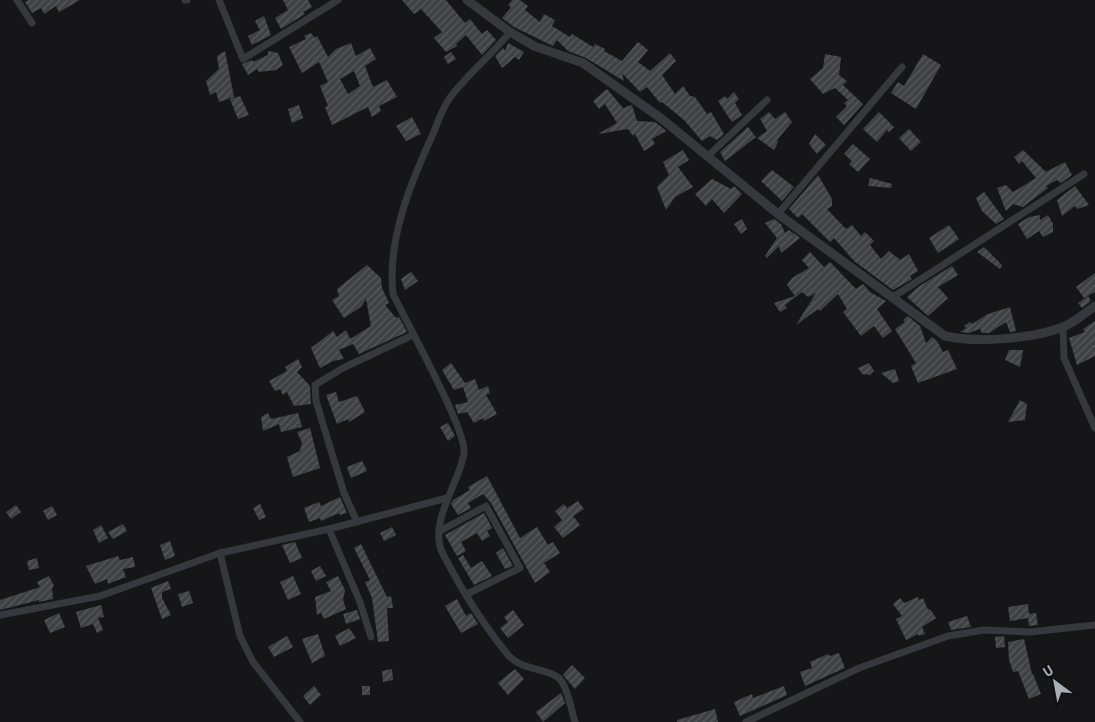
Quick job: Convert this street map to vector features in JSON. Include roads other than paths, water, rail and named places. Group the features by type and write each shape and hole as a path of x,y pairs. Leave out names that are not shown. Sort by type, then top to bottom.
{"street":[{"path":"17,0 32,23"},
{"path":"219,0 243,59 338,0"},
{"path":"467,0 510,32 534,46 583,63 662,119 778,214 945,336 958,339 998,339 1063,327 1095,306"},
{"path":"510,32 500,44 472,69 448,101 414,176 393,252 391,277 393,294 449,407 464,444 460,468 447,498 440,531 439,545 442,553 466,594 516,662 534,670 551,674 561,681 575,722"},
{"path":"778,214 902,67"},
{"path":"708,156 767,100"},
{"path":"893,297 1084,174"},
{"path":"1063,327 1064,358 1095,428"},
{"path":"357,522 344,493 319,410 315,385 343,368 413,335"},
{"path":"0,615 100,596 220,553 329,529 447,498"},
{"path":"440,531 486,506 520,568 466,594"},
{"path":"329,529 360,602 371,637"},
{"path":"220,553 240,636 253,662 300,722"},
{"path":"746,722 858,668 948,636 984,630 1030,632 1095,625"}]}
